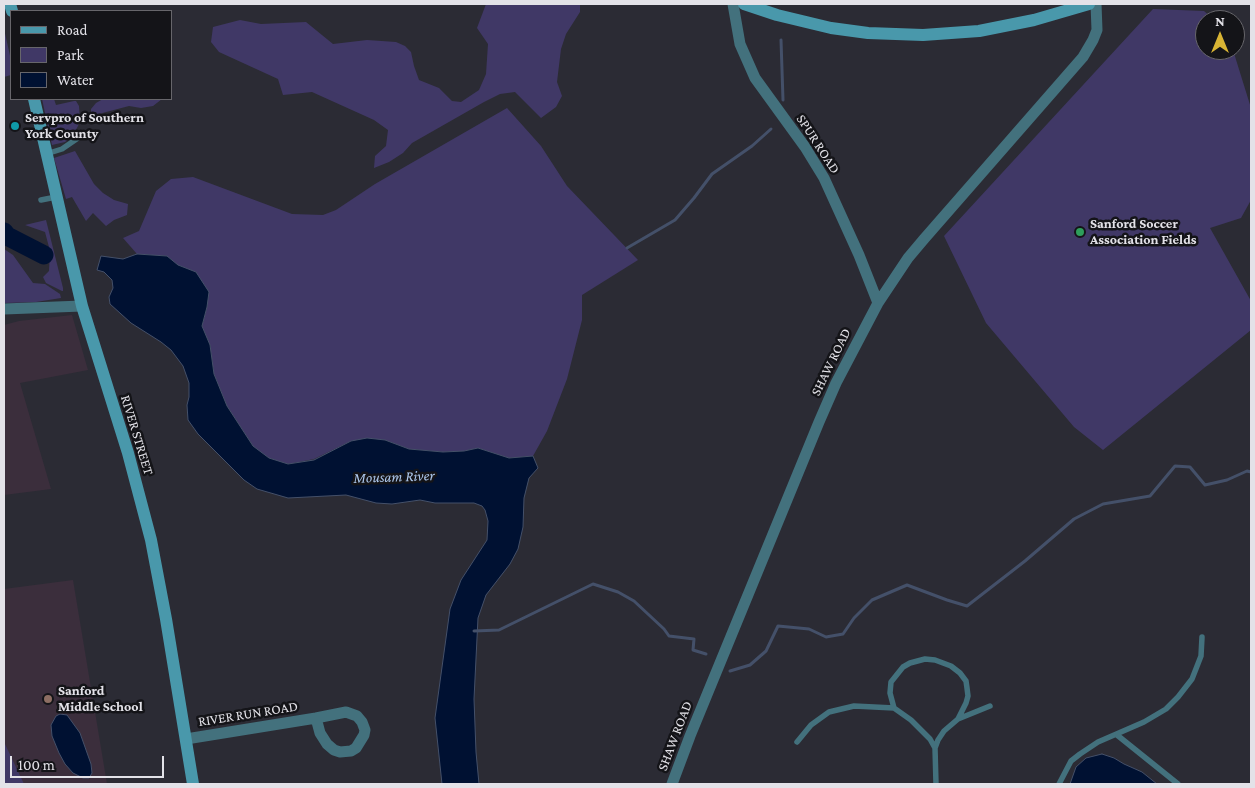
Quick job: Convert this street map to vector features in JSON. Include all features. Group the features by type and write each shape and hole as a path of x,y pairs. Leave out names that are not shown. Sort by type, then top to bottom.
{"street":[{"name":"SPUR ROAD","path":"733,4 740,44 755,78 805,147 824,178 859,255 878,303"},
{"path":"744,4 776,15 831,28 868,33 923,36 988,29 1034,20 1088,4"},
{"name":"SHAW ROAD","path":"672,784 819,422 836,383 878,303 908,258 1083,57 1094,40 1097,30 1096,4"},
{"name":"RIVER STREET","path":"34,100 82,306 128,453 148,531 166,619 193,784"},
{"path":"4,309 82,306"},
{"name":"RIVER RUN ROAD","path":"186,739 338,713 353,713 362,722 365,730 360,745 351,751 340,752 334,750 327,744 320,733 316,718"}],"lane":[{"path":"46,154 62,149 78,138"},
{"path":"41,200 56,197"},
{"path":"1059,784 1071,761 1098,742 1118,735 1166,709 1178,697 1192,679 1201,656 1202,637"},
{"path":"894,708 890,686 895,675 903,667 916,660 935,660 951,666 960,672 966,681 968,696 958,719"},
{"path":"797,742 811,725 829,712 854,706 894,708 922,730 935,748"},
{"path":"936,784 935,748 944,731 958,719 990,706"},
{"path":"1118,735 1178,784"}],"shaded area":[{"path":"72,315 88,370 20,383 51,489 4,495 4,325 19,321"},
{"name":"Sanford Middle School","path":"73,580 107,784 4,784 4,589"}],"green space":[{"path":"486,4 580,4 580,12 566,34 561,49 557,82 562,96 556,107 541,118 515,92 500,94 412,143 403,153 389,162 374,168 375,156 386,146 388,130 374,120 312,92 283,95 278,79 219,52 211,42 213,27 240,20 261,24 306,22 333,44 367,40 396,42 405,46 411,52 419,80 439,88 452,101 461,102 479,90 486,74 488,44 477,28"},
{"name":"Sanford Soccer Association Fields","path":"1153,9 1195,11 1195,60 1236,60 1251,108 1251,200 1241,218 1210,228 1251,301 1251,330 1103,450 1074,427 986,323 944,236"},
{"path":"4,29 10,56 10,75 4,77"},
{"path":"42,100 54,100 56,105 76,101 79,106 80,121 72,137 65,142 52,145"},
{"path":"101,100 161,100 153,106 141,108 129,106 91,116 91,109"},
{"path":"507,108 541,146 567,186 638,260 582,295 582,320 567,379 547,431 533,456 509,458 478,448 443,452 409,449 385,440 351,441 314,459 288,464 262,454 253,446 227,406 214,374 210,345 202,326 207,307 196,272 177,265 167,256 137,254 123,238 139,231 156,191 171,179 193,177 292,214 323,215 336,210 375,184"},
{"path":"75,151 94,184 103,193 114,200 128,204 127,215 114,220 106,226 93,213 86,221 72,197 66,199 54,158"},
{"path":"46,220 63,291 46,283 43,277 49,271 50,251 45,232 25,225"},
{"path":"4,249 13,255 33,283 45,284 60,294 61,298 36,302 4,303"},
{"path":"4,739 5,744 24,784 4,784"}],"water":[{"path":"137,254 167,256 178,265 196,272 209,292 202,326 210,345 214,374 227,406 253,446 269,458 288,464 314,460 351,441 367,438 385,440 409,449 443,452 478,448 509,458 533,456 538,468 529,478 524,498 523,527 518,549 510,564 486,595 478,618 474,699 479,784 442,784 435,718 450,609 461,580 487,540 488,521 485,510 482,506 474,503 435,503 420,500 392,504 376,503 346,495 288,498 257,489 244,480 198,434 188,420 189,383 183,366 171,350 131,323 110,304 109,297 113,288 112,280 104,272 97,270 101,256 123,259"},
{"path":"60,714 67,715 80,733 91,764 92,773 89,778 83,778 73,773 59,753 52,736 51,725 56,716"},
{"path":"1102,754 1142,772 1157,784 1070,784 1076,767 1086,758"}],"waterway":[{"path":"781,40 783,100"},
{"path":"627,248 675,220 712,174 752,146 771,129"},
{"name":"Mousam River","path":"4,232 7,236 44,255"},
{"path":"730,671 750,665 766,651 778,626 809,629 826,637 843,634 854,618 872,600 907,585 967,606 1025,561 1074,519 1103,504 1150,496 1175,466 1190,467 1205,485 1227,480 1247,471 1251,472"},
{"path":"474,631 499,630 593,584 618,592 634,601 669,636 694,639 693,650 706,654"}],"place":[{"name":"Servpro of Southern York County","path":"15,126"},
{"name":"Sanford Soccer Association Fields","path":"1080,232"},
{"name":"Sanford Middle School","path":"48,699"}]}
